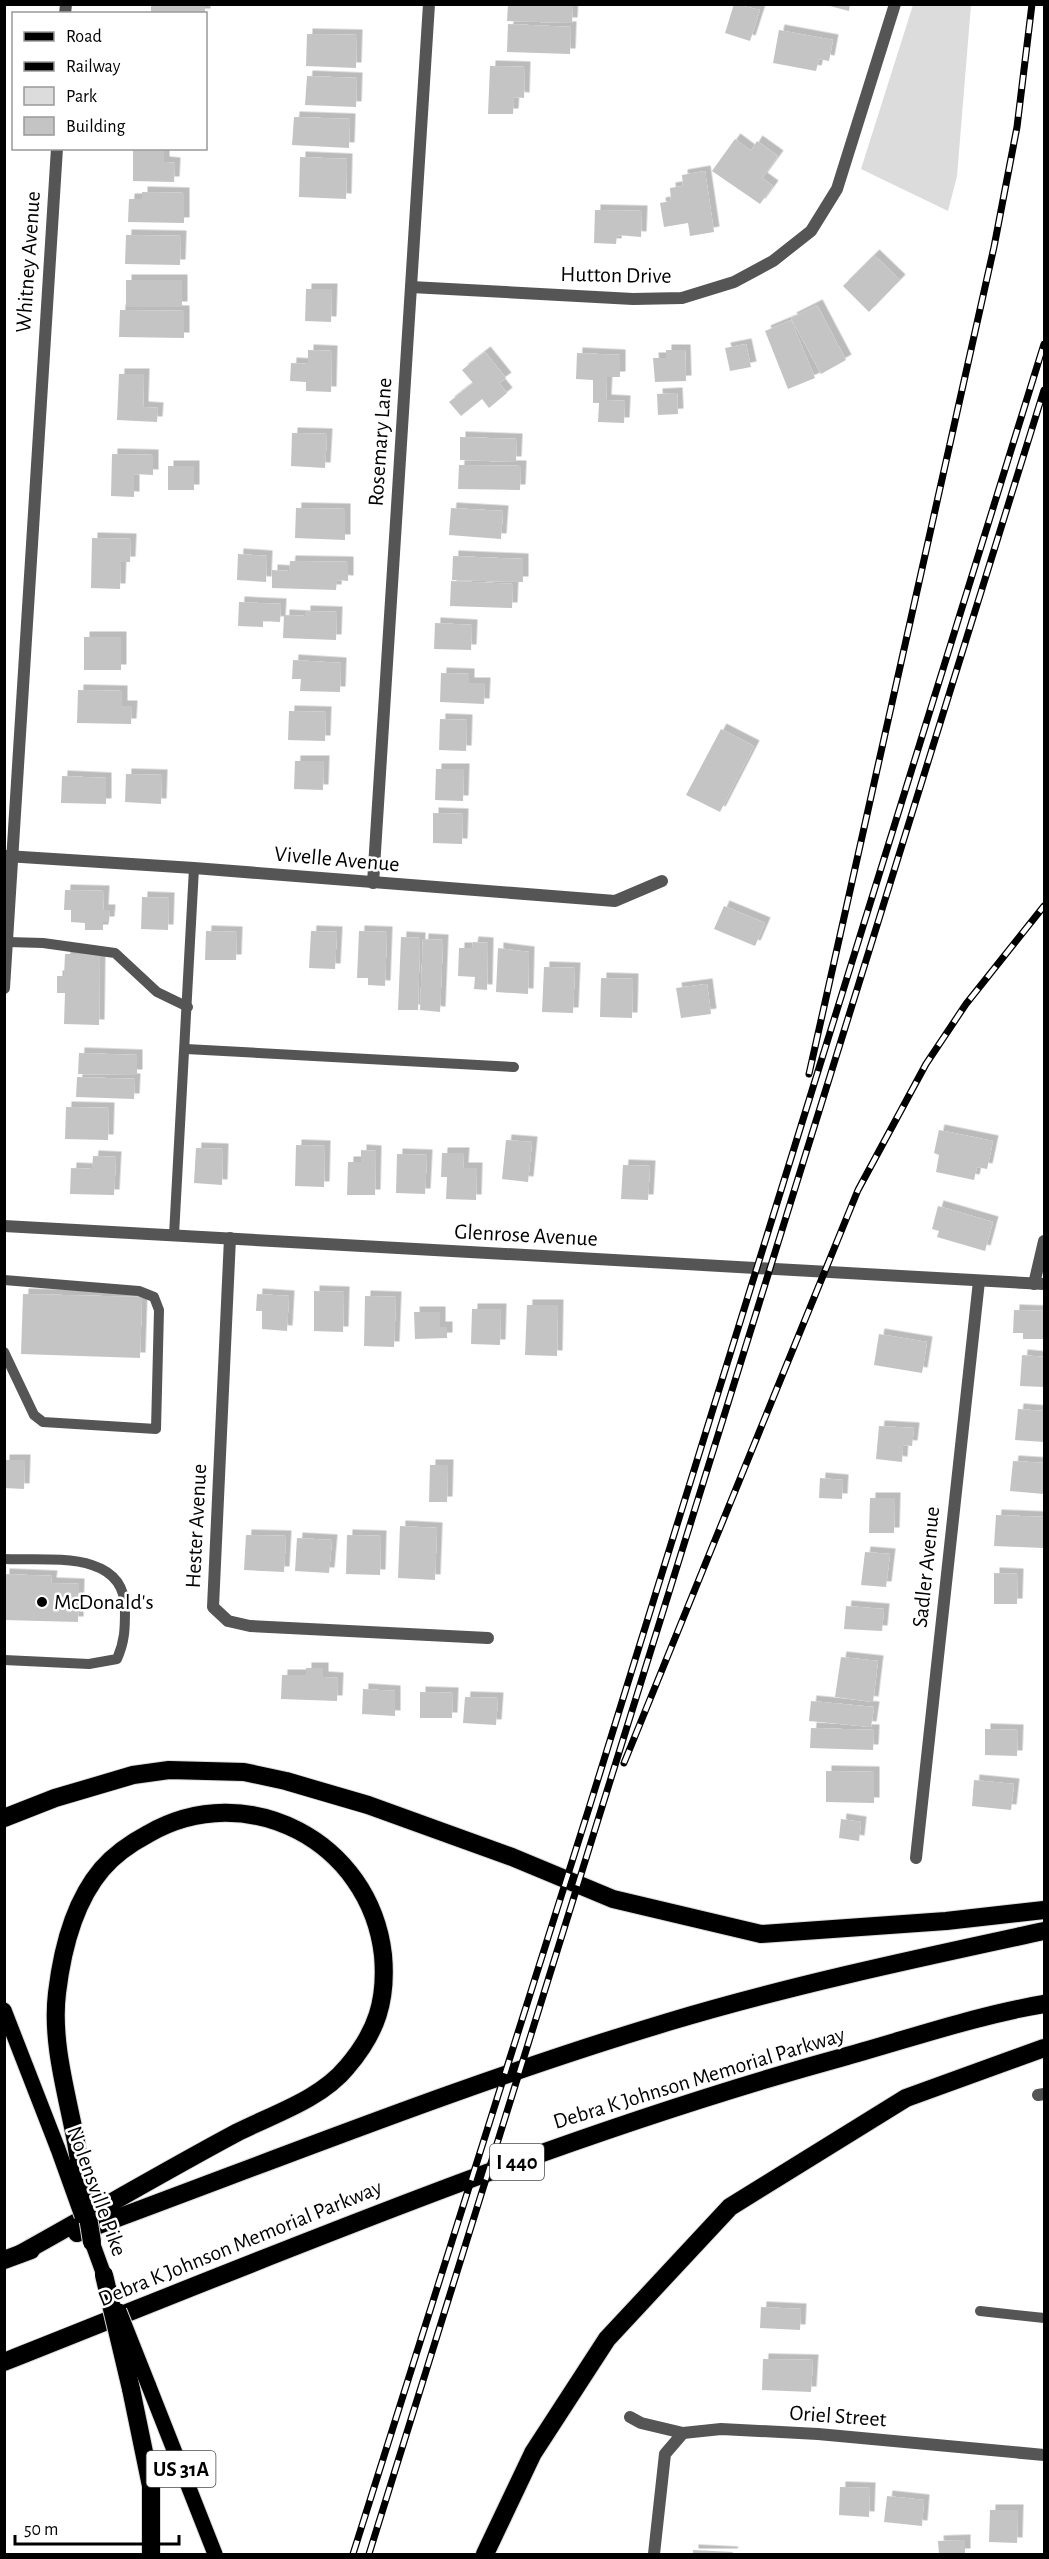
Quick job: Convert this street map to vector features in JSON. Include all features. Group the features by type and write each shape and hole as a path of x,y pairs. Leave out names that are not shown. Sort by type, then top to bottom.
{"highway":[{"path":"4,1818 85,1788 133,1775 170,1770 244,1772 286,1781 368,1805 512,1857 613,1899 761,1934 946,1921 1044,1910"},
{"path":"12,2257 237,2133 313,2095 345,2070 368,2040 382,2008 385,1976 381,1940 372,1911 357,1882 332,1853 306,1835 273,1819 235,1812 199,1814 159,1828 127,1846 102,1869 83,1896 67,1939 57,1994 56,2032 76,2142 92,2242"},
{"path":"12,2257 508,2074 670,2021 806,1986 1044,1931"},
{"name":"Debra K Johnson Memorial Parkway","path":"4,2362 372,2217 613,2127 768,2078 1044,2004"},
{"path":"485,2554 533,2453 607,2339 730,2206 906,2098 1044,2048"},
{"path":"104,2275 140,2386 151,2486 150,2554"}],"main road":[{"name":"Nolensville Pike","path":"4,2010 104,2275"},
{"name":"US 31A","path":"140,2386 215,2554"}],"street":[{"name":"Rosemary Lane","path":"373,883 429,4"},
{"name":"Hutton Drive","path":"411,287 633,299 682,298 734,282 773,261 811,231 837,189 895,4"},
{"name":"Whitney Avenue","path":"4,988 8,942 8,856 57,150"},
{"name":"Vivelle Avenue","path":"8,856 615,901 662,881"},
{"name":"Glenrose Avenue","path":"4,1226 1039,1284"},
{"name":"Hester Avenue","path":"230,1238 213,1607 228,1621 250,1626 488,1638"},
{"path":"1039,1284 1044,1241"},
{"name":"Sadler Avenue","path":"916,1858 979,1281"},
{"name":"Oriel Street","path":"630,2416 641,2423 683,2433 721,2429 818,2434 1044,2455"},
{"path":"654,2554 665,2454 683,2433"}],"lane":[{"path":"174,1235 186,1049 194,868"},
{"path":"8,942 43,943 115,953 157,992 188,1007"},
{"path":"186,1049 514,1067"},
{"path":"4,1280 140,1291 154,1297 159,1310 156,1429 43,1422 33,1415 4,1352"},
{"path":"4,1559 82,1562 109,1570 125,1592 125,1640 117,1659 89,1664 4,1660"},
{"path":"980,2311 1044,2318"}],"green space":[{"path":"913,5 971,5 957,176 948,211 861,169"}],"building":[{"path":"151,4 205,4 205,12 151,12"},
{"path":"508,4 573,4 572,23 507,21"},
{"path":"734,4 760,10 750,41 725,33"},
{"path":"822,4 850,4 849,11"},
{"path":"508,24 571,27 570,54 507,52"},
{"path":"779,30 833,40 829,61 819,59 816,71 773,63"},
{"path":"307,34 357,35 356,68 306,66"},
{"path":"490,66 525,67 524,98 514,97 513,114 488,114"},
{"path":"307,76 357,78 356,107 305,105"},
{"path":"294,117 350,119 349,148 292,145"},
{"path":"735,139 751,151 757,141 778,156 762,178 773,186 760,204 712,171"},
{"path":"133,150 164,150 164,162 175,163 174,182 133,181"},
{"path":"300,157 347,159 346,199 299,197"},
{"path":"705,171 714,232 690,236 688,223 664,227 660,203 671,201 670,188 683,186 682,175"},
{"path":"142,192 184,193 184,223 128,222 129,199 142,199"},
{"path":"595,210 642,211 641,237 617,235 616,244 594,243"},
{"path":"126,235 181,236 180,265 125,264"},
{"path":"874,255 900,280 869,312 843,286"},
{"path":"126,280 182,280 182,307 126,307"},
{"path":"306,289 332,289 331,322 305,321"},
{"path":"817,305 846,360 821,374 791,318"},
{"path":"120,310 184,311 184,338 119,337"},
{"path":"791,320 815,378 788,389 765,331"},
{"path":"746,344 751,367 730,371 725,348"},
{"path":"308,350 332,351 331,392 306,391 306,382 290,381 291,363 308,364"},
{"path":"666,350 685,350 686,381 655,382 653,358 666,358"},
{"path":"485,352 506,378 499,383 507,393 489,408 482,399 461,416 449,402 473,383 462,370"},
{"path":"577,353 620,355 620,377 607,377 606,400 625,401 624,423 598,422 599,403 593,403 593,380 576,379"},
{"path":"119,374 144,374 143,407 158,408 157,422 117,420"},
{"path":"677,393 678,414 658,415 657,394"},
{"path":"292,433 327,434 325,468 291,466"},
{"path":"460,437 517,439 516,462 460,460"},
{"path":"112,454 153,455 153,475 134,474 134,497 111,496"},
{"path":"459,465 521,466 520,490 458,489"},
{"path":"168,466 194,466 194,490 168,490"},
{"path":"296,508 345,509 345,540 295,538"},
{"path":"451,508 503,511 501,539 449,535"},
{"path":"92,538 131,539 130,562 121,562 120,589 91,588"},
{"path":"238,554 267,556 266,582 237,580"},
{"path":"453,556 523,559 523,582 452,580"},
{"path":"290,561 348,562 348,581 337,580 336,590 272,588 272,570 289,571"},
{"path":"451,581 513,584 512,608 450,606"},
{"path":"239,602 281,604 280,622 263,621 263,627 238,626"},
{"path":"305,611 337,612 336,640 283,638 284,615 305,616"},
{"path":"435,623 472,625 471,650 434,649"},
{"path":"84,637 121,637 121,670 84,670"},
{"path":"293,660 341,663 340,692 300,691 301,679 292,679"},
{"path":"441,673 469,674 469,683 485,683 484,704 440,702"},
{"path":"78,690 122,691 122,706 132,706 131,724 77,723"},
{"path":"289,711 326,712 325,741 288,740"},
{"path":"440,719 467,720 466,751 439,750"},
{"path":"721,729 754,746 720,812 686,795"},
{"path":"295,761 324,761 323,790 294,789"},
{"path":"436,769 464,769 463,801 435,800"},
{"path":"126,774 162,775 161,804 125,802"},
{"path":"62,776 106,778 106,804 61,803"},
{"path":"433,813 463,814 462,844 433,843"},
{"path":"65,890 104,891 103,910 110,910 109,922 103,922 103,930 85,930 85,923 71,922 71,910 64,910"},
{"path":"142,897 169,898 168,930 141,929"},
{"path":"724,906 765,923 755,946 714,929"},
{"path":"206,931 237,932 236,960 205,960"},
{"path":"311,931 337,932 335,969 309,968"},
{"path":"359,931 387,932 385,986 368,985 368,978 357,978"},
{"path":"401,937 420,938 418,1010 398,1010"},
{"path":"423,939 443,940 440,1012 420,1010"},
{"path":"473,942 488,943 487,990 474,989 475,977 458,976 459,948 472,948"},
{"path":"498,948 529,952 528,994 496,992"},
{"path":"65,954 100,954 99,1025 64,1024 65,993 57,993 57,976 64,976"},
{"path":"544,967 575,968 573,1013 542,1012"},
{"path":"601,978 633,979 632,1018 600,1017"},
{"path":"707,984 711,1014 681,1018 676,988"},
{"path":"79,1053 137,1055 137,1075 78,1074"},
{"path":"77,1077 135,1079 134,1099 76,1097"},
{"path":"66,1107 109,1108 108,1140 65,1139"},
{"path":"939,1130 993,1141 987,1169 977,1167 974,1180 936,1172 939,1155 934,1153"},
{"path":"506,1140 532,1142 528,1182 502,1179"},
{"path":"296,1145 325,1146 324,1187 295,1186"},
{"path":"196,1148 223,1149 222,1185 194,1183"},
{"path":"361,1150 376,1151 375,1195 347,1195 348,1162 361,1162"},
{"path":"442,1153 464,1153 463,1168 477,1168 476,1200 446,1199 447,1177 441,1177"},
{"path":"397,1154 427,1155 425,1194 396,1193"},
{"path":"93,1156 116,1157 114,1195 70,1194 71,1168 92,1169"},
{"path":"623,1165 650,1166 648,1200 621,1199"},
{"path":"938,1206 993,1222 985,1251 937,1237 939,1231 932,1229"},
{"path":"314,1291 344,1292 343,1332 314,1331"},
{"path":"23,1294 142,1297 140,1358 21,1354"},
{"path":"257,1294 289,1296 287,1331 262,1329 262,1311 256,1311"},
{"path":"365,1296 396,1297 394,1347 364,1346"},
{"path":"527,1305 558,1305 557,1356 525,1355"},
{"path":"472,1309 501,1309 500,1345 471,1344"},
{"path":"1014,1310 1044,1311 1044,1339 1023,1339 1023,1333 1013,1333"},
{"path":"414,1312 440,1312 440,1327 447,1327 447,1338 415,1339"},
{"path":"879,1334 927,1342 922,1373 874,1365"},
{"path":"1022,1355 1044,1357 1044,1387 1020,1386"},
{"path":"1018,1409 1044,1411 1044,1442 1015,1440"},
{"path":"879,1426 914,1428 912,1446 903,1445 902,1462 876,1459"},
{"path":"4,1460 25,1460 24,1489 4,1488"},
{"path":"1013,1461 1044,1463 1044,1494 1010,1491"},
{"path":"430,1465 448,1465 447,1502 429,1502"},
{"path":"820,1478 843,1480 842,1499 819,1498"},
{"path":"870,1498 895,1498 894,1533 869,1533"},
{"path":"996,1515 1044,1517 1043,1548 994,1546"},
{"path":"400,1526 437,1528 435,1580 398,1578"},
{"path":"246,1535 286,1536 284,1572 244,1570"},
{"path":"347,1535 381,1536 380,1575 346,1574"},
{"path":"297,1538 332,1540 329,1573 295,1571"},
{"path":"865,1552 890,1554 886,1587 861,1585"},
{"path":"994,1573 1018,1574 1017,1604 994,1604"},
{"name":"McDonald's","path":"4,1574 52,1576 51,1583 79,1584 78,1622 4,1620"},
{"path":"846,1606 884,1609 882,1631 844,1629"},
{"path":"841,1657 878,1661 873,1702 835,1697"},
{"path":"306,1668 323,1668 323,1677 338,1678 337,1701 281,1699 282,1675 306,1675"},
{"path":"363,1689 395,1691 395,1716 362,1714"},
{"path":"420,1692 453,1693 452,1718 420,1718"},
{"path":"465,1697 498,1698 496,1725 463,1723"},
{"path":"811,1701 874,1707 871,1727 809,1721"},
{"path":"811,1728 874,1730 873,1750 810,1748"},
{"path":"985,1729 1018,1730 1017,1756 985,1755"},
{"path":"826,1771 874,1772 874,1803 826,1802"},
{"path":"974,1780 1014,1784 1011,1810 972,1806"},
{"path":"841,1819 861,1822 859,1841 839,1838"},
{"path":"761,2307 801,2309 800,2330 760,2328"},
{"path":"763,2359 813,2360 811,2392 762,2390"},
{"path":"840,2487 870,2488 869,2517 839,2515"},
{"path":"887,2496 924,2500 922,2526 884,2522"},
{"path":"990,2510 1018,2510 1017,2543 989,2542"},
{"path":"965,2540 965,2554 939,2554 938,2541"},
{"path":"693,2550 733,2552 732,2554 693,2554"}],"railway":[{"path":"809,1074 994,247 1017,127 1032,4"},
{"path":"353,2554 589,1808 1044,344"},
{"path":"369,2554 1044,390"},
{"path":"624,1763 858,1190 926,1064 966,1004 1044,906"}],"place":[{"name":"McDonald's","path":"42,1602"}]}
